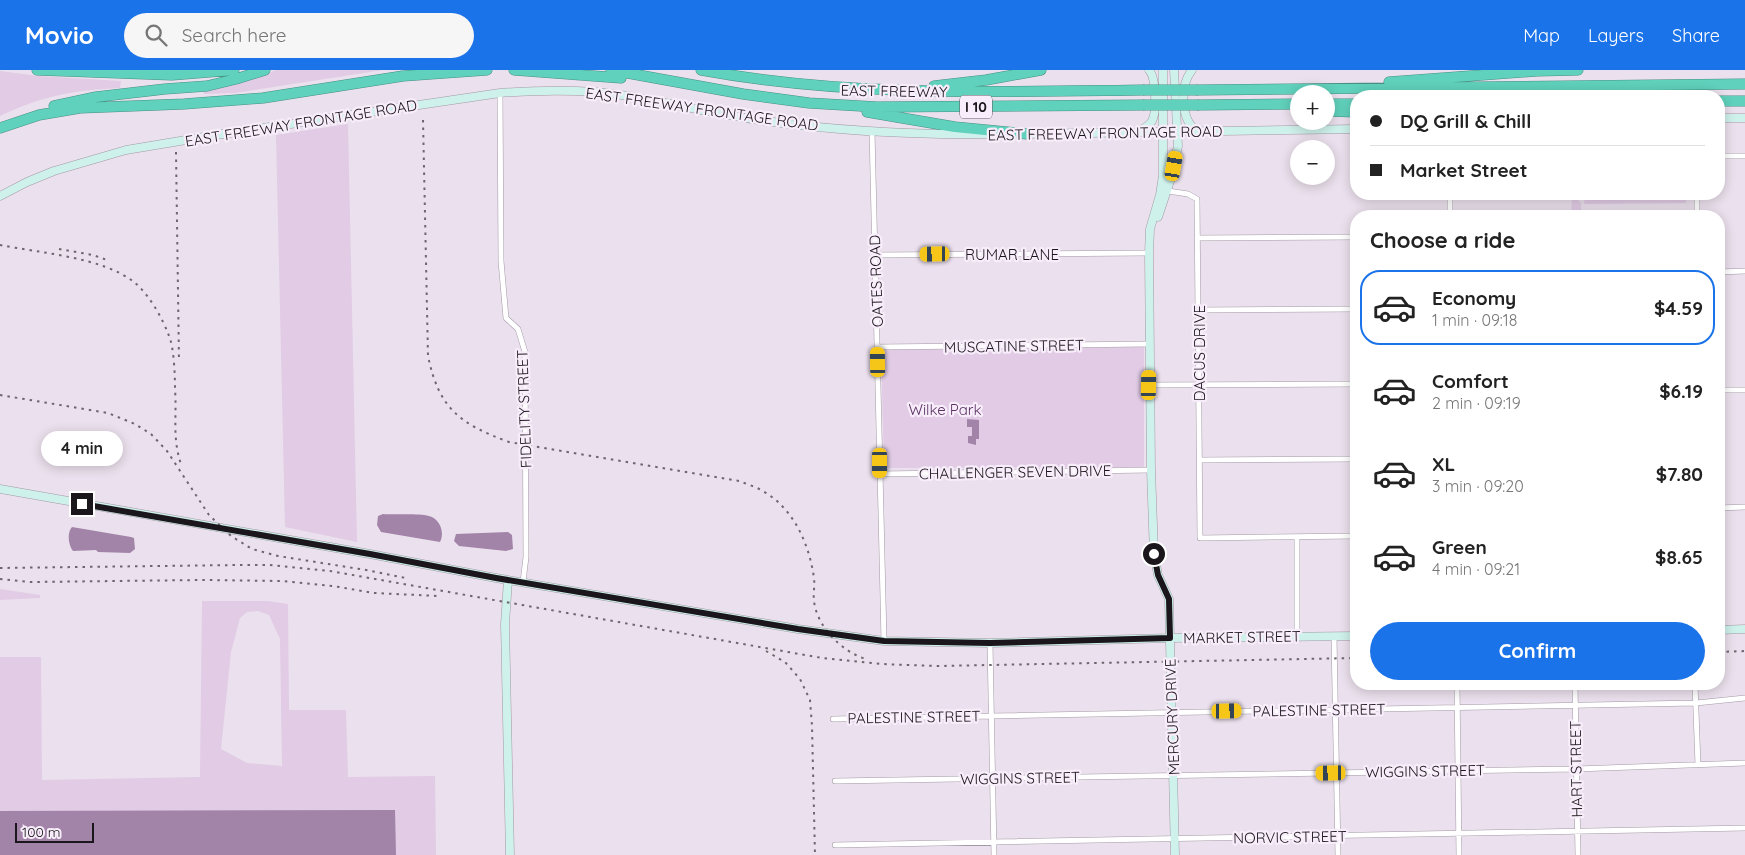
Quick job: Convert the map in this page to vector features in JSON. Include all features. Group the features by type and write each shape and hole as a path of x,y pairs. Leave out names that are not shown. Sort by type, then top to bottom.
{"highway":[{"path":"37,70 133,75 181,75 234,70"},
{"path":"0,128 34,112 79,100 165,89 208,86 265,70"},
{"path":"0,128 39,115 80,108 184,104 262,98 403,76 487,70"},
{"path":"514,70 674,82"},
{"name":"EAST FREEWAY","path":"611,70 744,94 809,103 877,107 1290,104"},
{"name":"EAST FREEWAY","path":"701,70 800,84 876,90 981,92 1745,84"},
{"path":"876,90 956,84 1041,70"},
{"path":"1286,89 1537,71 1578,70"},
{"path":"1725,101 1745,100"},
{"path":"809,103 955,127 1027,134"},
{"path":"1222,104 1290,109"},
{"path":"1335,104 1350,104"},
{"path":"1335,111 1350,112"}],"main road":[{"path":"1138,132 1150,124 1154,116 1154,80 1149,70"},
{"name":"MERCURY DRIVE","path":"1163,70 1163,175 1160,195 1150,229 1148,252 1149,385 1154,554 1158,575 1169,599 1175,855"},
{"name":"MERCURY DRIVE","path":"1148,252 1168,191 1178,146 1174,70"},
{"path":"1192,70 1186,80 1185,102 1188,123 1197,131"},
{"name":"EAST FREEWAY FRONTAGE ROAD","path":"0,196 54,171 126,150 500,93 532,90 601,93 765,121 937,135 1350,129"},
{"path":"1725,118 1745,118"},
{"name":"MARKET STREET","path":"0,489 508,580 798,629 884,641 990,643 1350,636"},
{"path":"508,580 506,624 510,855"},
{"path":"1725,630 1745,629"}],"street":[{"name":"FIDELITY STREET","path":"500,93 501,261 506,318 518,329 525,352 526,557 523,582"},
{"name":"OATES ROAD","path":"872,131 884,641"},
{"path":"1725,156 1745,156"},
{"name":"DACUS DRIVE","path":"1168,191 1188,194 1197,199 1200,538 1297,537"},
{"path":"1198,238 1350,237"},
{"name":"RUMAR LANE","path":"876,255 1148,252"},
{"path":"1725,272 1745,271"},
{"path":"1199,310 1350,309"},
{"name":"MUSCATINE STREET","path":"878,347 1150,344"},
{"path":"1149,385 1350,384"},
{"path":"1725,390 1745,390"},
{"path":"1199,460 1350,459"},
{"name":"CHALLENGER SEVEN DRIVE","path":"880,474 1151,470"},
{"path":"1725,508 1745,507"},
{"path":"1297,637 1297,537 1350,536"},
{"path":"1334,636 1338,855"},
{"path":"990,643 994,855"},
{"path":"1457,690 1459,855"},
{"name":"HART STREET","path":"1574,690 1578,855"},
{"path":"1695,690 1698,765"},
{"name":"PALESTINE STREET","path":"833,718 1696,703 1745,698"},
{"name":"WIGGINS STREET","path":"835,782 1576,769 1745,763"},
{"name":"NORVIC STREET","path":"835,845 1745,828"}],"green space":[{"path":"276,70 383,70 235,93 204,94 204,90"},
{"path":"0,71 39,76 121,81 120,88 88,90 58,95 30,103 0,116"},
{"path":"348,124 357,542 285,527 276,135"},
{"path":"1572,200 1578,200 1581,203 1581,210 1571,210"},
{"path":"1584,200 1686,200 1686,203 1584,204"},
{"name":"Wilke Park","path":"1144,347 1144,467 887,468 884,466 881,350"},
{"path":"0,589 40,595 40,598 0,600"},
{"path":"202,601 268,601 288,604 289,710 346,710 348,777 435,776 436,855 0,855 0,657 41,657 42,780 200,777","holes":["258,611 269,615 280,639 282,766 247,763 221,749 231,652 240,618 247,612"]}],"shaded area":[{"path":"967,419 979,420 979,439 976,439 976,445 968,443 968,436 972,436 972,427 967,427"},
{"path":"383,514 429,516 439,523 442,530 440,542 381,532 377,525 378,516"},
{"path":"72,527 134,538 135,549 130,553 98,552 96,550 73,551 69,539 69,532"},
{"path":"508,532 512,535 513,549 506,551 459,546 454,541 456,534"},
{"path":"395,810 396,855 0,855 0,811"}],"railway":[{"path":"423,120 428,356 438,389 454,412 477,428 509,442 739,481 761,490 782,506 798,527 812,565 816,611 825,629 848,651 866,659"},
{"path":"176,152 179,362"},
{"path":"0,245 88,261 121,274 134,282 145,293 163,322 172,347 175,377 176,436 181,464"},
{"path":"59,249 93,255 107,260"},
{"path":"0,395 108,413 135,424 151,434 167,451 209,515 231,536 252,549 278,556 406,578"},
{"path":"0,568 269,565 330,571 822,658 881,664 938,666 1350,658"},
{"path":"0,579 30,582 282,581 333,586 374,593 439,596"},
{"path":"766,651 785,662 800,679 810,700 815,855"},
{"path":"1725,652 1745,651"}],"route":[{"path":"82,504 531,584 841,636 884,641 990,643 1170,638 1169,599 1158,575 1154,554"}]}
